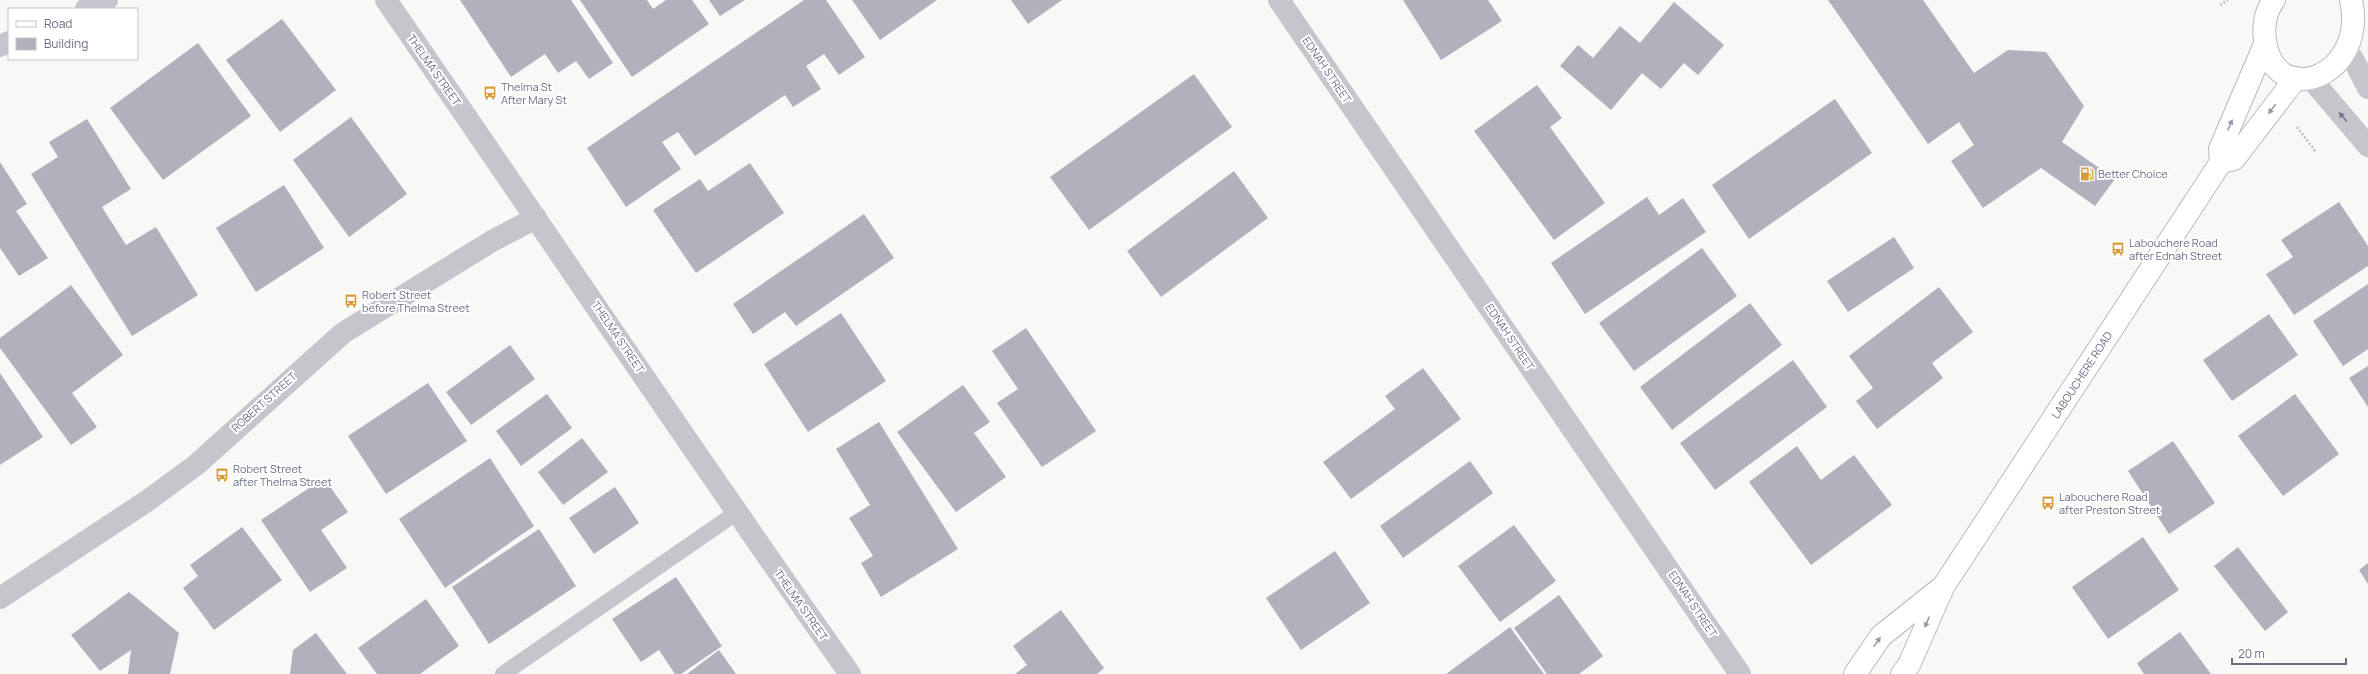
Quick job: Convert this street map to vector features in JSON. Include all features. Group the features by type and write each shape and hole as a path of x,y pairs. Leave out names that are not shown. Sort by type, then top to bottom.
{"main road":[{"path":"2266,5 2263,29 2265,44 2272,58 2282,70 2304,79 2328,78 2342,71 2353,59 2360,45 2362,29 2358,4"},
{"name":"LABOUCHERE ROAD","path":"1902,674 1909,665 1942,586 2221,162 2220,149 2265,44"},
{"path":"2221,162 2234,159 2304,79"},
{"name":"LABOUCHERE ROAD","path":"1855,674 1882,636 1942,586"}],"street":[{"path":"88,8 107,0"},
{"name":"THELMA STREET","path":"386,0 736,513 850,674"},
{"name":"EDNAH STREET","path":"1279,0 1740,674"},
{"path":"2353,59 2368,88"},
{"path":"2304,79 2368,146"},
{"name":"ROBERT STREET","path":"0,598 147,501 196,465 343,333 492,241 536,218"}],"lane":[{"path":"504,674 736,513"}],"path":[{"path":"2220,5 2228,0"}],"building":[{"path":"460,0 571,0 613,63 589,79 576,61 558,73 545,54 511,77"},
{"path":"580,0 647,0 653,9 666,0 692,0 709,24 632,77"},
{"path":"709,0 745,0 720,16"},
{"path":"804,0 826,0 865,57 839,75 824,54 806,66 821,89 793,107 785,95 695,156 678,132 662,142 681,169 626,207 587,148"},
{"path":"852,0 937,0 880,40"},
{"path":"1011,0 1062,0 1028,24"},
{"path":"1403,0 1488,0 1502,21 1441,60"},
{"path":"1828,0 1923,0 1974,73 2008,50 2046,52 2084,106 2062,142 2115,179 2095,206 2041,168 1983,208 1951,161 1974,145 1959,122 1928,144"},
{"path":"1674,2 1724,45 1698,75 1684,63 1661,89 1642,73 1611,110 1560,66 1578,45 1593,58 1620,26 1640,43"},
{"path":"282,19 336,90 280,132 226,60"},
{"path":"198,43 251,116 163,180 110,108"},
{"path":"1194,74 1232,127 1089,230 1050,177"},
{"path":"1537,85 1562,118 1550,127 1605,203 1554,240 1474,131"},
{"path":"1835,99 1872,153 1749,239 1712,185"},
{"path":"351,117 407,194 349,237 293,160"},
{"path":"87,119 131,189 102,207 126,245 156,227 198,295 132,336 31,174 58,157 49,142"},
{"path":"0,162 27,204 16,211 48,258 19,276 0,248"},
{"path":"750,163 784,213 696,273 653,210 700,179 708,191"},
{"path":"1234,171 1268,218 1161,297 1127,251"},
{"path":"284,185 324,248 256,292 216,228"},
{"path":"1647,197 1659,215 1683,198 1706,232 1585,314 1551,263"},
{"path":"2339,202 2368,246 2368,266 2294,315 2266,274 2293,257 2281,240"},
{"path":"864,214 894,258 796,326 785,312 753,334 733,304"},
{"path":"1894,237 1914,268 1848,312 1827,281"},
{"path":"1702,248 1737,296 1634,371 1599,323"},
{"path":"2368,284 2368,349 2343,366 2313,321"},
{"path":"71,285 123,355 72,393 97,427 71,445 0,348 0,338"},
{"path":"1939,287 1973,332 1932,363 1943,378 1877,429 1856,401 1873,388 1849,356"},
{"path":"1750,303 1782,345 1672,430 1640,387"},
{"path":"841,313 886,381 808,432 764,364"},
{"path":"2269,314 2298,355 2232,401 2203,360"},
{"path":"1026,328 1096,431 1042,467 997,403 1018,389 992,351"},
{"path":"510,345 535,379 471,425 446,392"},
{"path":"1793,360 1827,407 1715,490 1680,443"},
{"path":"2368,366 2368,407 2349,378"},
{"path":"1423,368 1461,419 1351,499 1323,462 1395,409 1385,396"},
{"path":"0,373 43,437 0,465"},
{"path":"428,383 467,441 386,494 348,436"},
{"path":"963,385 990,422 974,433 1006,477 956,512 897,432"},
{"path":"547,394 572,428 521,466 496,431"},
{"path":"2295,394 2339,454 2283,496 2238,436"},
{"path":"879,422 958,549 881,597 861,563 873,556 849,518 870,505 836,449"},
{"path":"582,438 608,472 563,505 538,472"},
{"path":"2173,441 2215,503 2169,534 2128,471"},
{"path":"1797,446 1821,480 1854,455 1892,505 1811,565 1749,482"},
{"path":"490,458 534,526 445,588 399,519"},
{"path":"1470,461 1493,493 1403,558 1380,526"},
{"path":"324,478 348,512 321,530 347,568 310,592 261,520"},
{"path":"615,487 639,523 594,554 569,518"},
{"path":"1514,525 1556,581 1500,622 1458,566"},
{"path":"242,527 282,580 214,630 183,588 198,576 190,565"},
{"path":"539,529 576,586 489,644 452,587"},
{"path":"2143,537 2179,590 2108,639 2072,587"},
{"path":"2238,547 2288,612 2265,631 2214,566"},
{"path":"1335,551 1370,603 1301,650 1266,598"},
{"path":"2368,563 2368,584 2359,570"},
{"path":"676,577 722,646 681,674 675,674 659,650 641,662 612,619"},
{"path":"129,592 179,633 170,674 128,674 131,650 100,671 71,635"},
{"path":"1559,595 1603,656 1579,674 1547,674 1514,628"},
{"path":"426,599 459,646 420,674 377,674 358,648"},
{"path":"1061,610 1104,668 1097,674 1015,674 1027,665 1013,646"},
{"path":"1510,627 1544,674 1446,674"},
{"path":"2180,632 2211,674 2144,674 2137,663"},
{"path":"316,633 347,674 290,674 293,650"},
{"path":"719,650 736,674 687,674"}],"place":[{"name":"Thelma St After Mary St","path":"490,93"},
{"name":"Better Choice","path":"2087,174"},
{"name":"Labouchere Road after Ednah Street","path":"2118,249"},
{"name":"Robert Street before Thelma Street","path":"351,301"},
{"name":"Robert Street after Thelma Street","path":"222,475"},
{"name":"Labouchere Road after Preston Street","path":"2048,503"}]}
